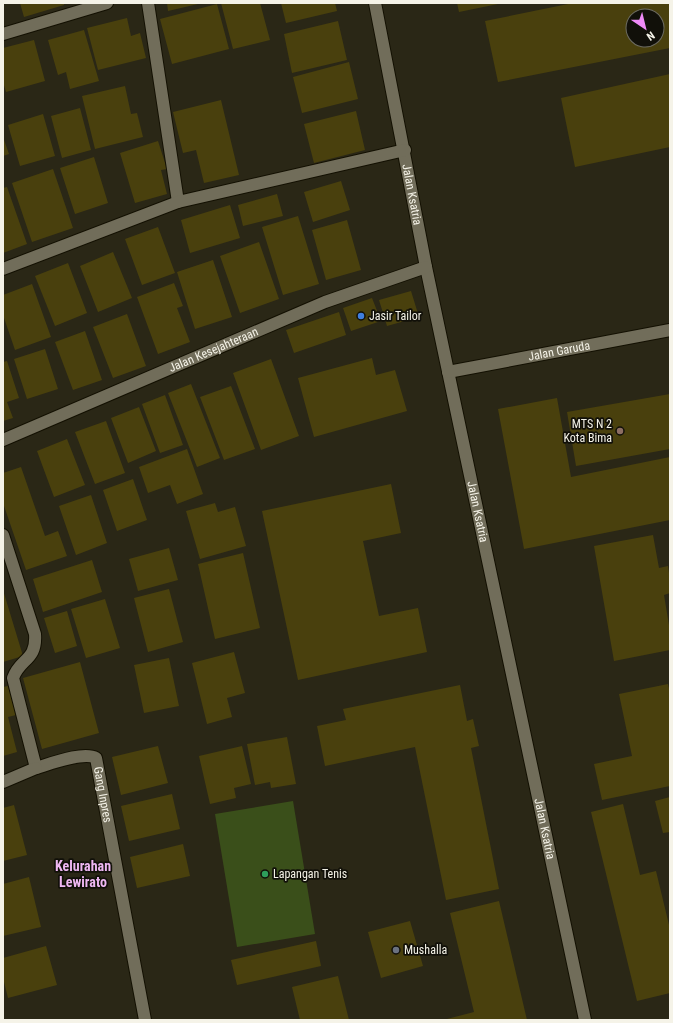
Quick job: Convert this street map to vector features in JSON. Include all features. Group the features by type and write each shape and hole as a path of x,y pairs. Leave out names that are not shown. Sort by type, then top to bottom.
{"street":[{"path":"3,34 107,3"},
{"path":"148,3 178,202"},
{"name":"Jalan Ksatria","path":"375,3 405,150 426,267 585,1020"},
{"path":"3,269 178,202 405,150"},
{"name":"Jalan Kesejahteraan","path":"3,440 325,302 426,267"},
{"name":"Jalan Garuda","path":"448,372 670,330"},
{"path":"3,535 8,569 35,634 36,646 33,654 15,672 13,678 36,768 3,782"},
{"name":"Gang Inpres","path":"36,768 77,757 91,756 96,758 145,1020"}],"green space":[{"name":"Lapangan Tenis","path":"293,801 315,934 237,947 215,814"}],"building":[{"path":"20,3 64,3 64,5 24,17"},
{"path":"167,3 198,3 198,4 168,11"},
{"path":"221,3 260,3 270,40 233,49"},
{"path":"281,3 335,3 337,11 286,23"},
{"path":"457,3 498,3 498,4 459,12"},
{"path":"573,3 670,3 670,48 498,82 485,21"},
{"path":"217,4 229,49 172,64 160,19"},
{"path":"127,18 131,36 140,33 146,58 98,70 87,28"},
{"path":"338,21 347,60 292,73 284,34"},
{"path":"84,30 99,81 70,89 66,72 58,75 48,40"},
{"path":"34,40 45,81 6,92 3,82 3,48"},
{"path":"349,62 358,99 302,113 293,77"},
{"path":"670,74 670,147 575,167 561,98"},
{"path":"125,86 131,114 137,113 143,137 95,149 82,96"},
{"path":"221,100 239,175 204,183 196,150 183,153 173,112"},
{"path":"80,108 91,150 62,158 51,116"},
{"path":"356,111 365,150 314,163 304,124"},
{"path":"43,114 55,156 20,166 8,125"},
{"path":"3,137 9,154 3,156"},
{"path":"158,141 167,169 161,170 167,194 135,203 120,153"},
{"path":"94,157 108,203 75,214 60,168"},
{"path":"53,169 73,228 32,242 12,183"},
{"path":"341,181 350,210 313,222 304,192"},
{"path":"7,187 27,244 3,253 3,188"},
{"path":"277,194 283,216 243,226 238,205"},
{"path":"230,205 240,238 190,253 181,220"},
{"path":"298,216 319,284 283,295 262,227"},
{"path":"347,220 361,270 326,280 312,230"},
{"path":"158,227 175,273 142,285 125,239"},
{"path":"259,242 279,299 240,313 220,256"},
{"path":"113,252 132,298 98,312 80,266"},
{"path":"213,260 232,317 195,329 177,272"},
{"path":"68,263 87,313 55,326 35,276"},
{"path":"174,283 183,306 177,308 190,342 158,354 137,297"},
{"path":"32,284 51,337 15,350 3,315 3,295"},
{"path":"411,291 419,317 387,326 379,300"},
{"path":"372,298 381,321 351,331 343,308"},
{"path":"339,312 346,335 294,353 286,330"},
{"path":"127,314 146,366 113,378 93,327"},
{"path":"85,331 102,380 73,390 55,342"},
{"path":"45,349 58,389 27,399 14,359"},
{"path":"372,358 376,375 395,370 407,411 314,437 298,378"},
{"path":"271,359 299,436 261,450 233,373"},
{"path":"7,361 19,398 7,402 13,418 3,421 3,362"},
{"path":"191,384 220,458 197,467 168,393"},
{"path":"231,386 255,449 224,460 200,397"},
{"name":"MTS N 2 Kota Bima","path":"670,394 670,449 576,466 567,412"},
{"path":"165,395 183,445 160,453 142,404"},
{"path":"557,398 571,477 670,457 670,520 524,549 498,409"},
{"path":"139,407 156,451 128,463 111,418"},
{"path":"106,421 125,473 95,484 75,432"},
{"path":"67,439 85,485 54,497 37,451"},
{"path":"187,449 203,494 177,504 170,485 148,493 139,467"},
{"path":"21,467 45,536 58,531 67,556 26,570 3,503 3,473"},
{"path":"133,479 147,520 117,531 103,490"},
{"path":"391,484 401,533 363,541 379,616 418,608 427,652 298,680 262,511"},
{"path":"91,495 107,543 76,555 59,506"},
{"path":"215,503 218,512 235,507 246,546 200,559 186,511"},
{"path":"653,535 659,568 668,566 670,593 664,595 670,631 670,650 614,661 594,546"},
{"path":"169,548 178,580 138,591 129,559"},
{"path":"243,553 260,628 215,639 198,564"},
{"path":"92,560 102,592 43,612 33,579"},
{"path":"169,589 183,642 148,652 134,598"},
{"path":"3,590 23,656 3,662"},
{"path":"105,599 120,648 86,658 71,609"},
{"path":"67,611 77,646 55,653 44,618"},
{"path":"234,652 245,693 227,698 232,717 207,724 192,663"},
{"path":"169,658 179,706 144,713 134,665"},
{"path":"80,662 99,733 42,749 23,678"},
{"path":"668,684 670,693 670,786 602,800 594,764 632,756 619,694"},
{"path":"460,685 467,721 473,719 479,746 471,748 499,889 446,900 415,747 325,766 317,726 346,720 343,709"},
{"path":"8,686 16,715 8,717 17,752 3,756 3,687"},
{"path":"287,737 296,784 271,788 270,782 255,785 247,744"},
{"path":"158,746 168,783 121,795 112,757"},
{"path":"242,746 251,784 234,788 236,798 210,804 199,756"},
{"path":"172,794 180,829 129,841 121,806"},
{"path":"670,797 670,832 663,833 655,801"},
{"path":"623,804 640,875 656,871 670,929 670,993 637,1001 591,812"},
{"path":"14,805 27,855 3,861 3,808"},
{"path":"183,844 190,876 137,888 130,857"},
{"path":"29,877 41,927 3,936 3,884"},
{"path":"499,901 527,1020 443,1020 474,1012 450,913"},
{"path":"410,921 423,966 381,978 368,932"},
{"path":"316,941 321,966 237,985 231,960"},
{"path":"46,946 57,985 8,998 3,978 3,958"},
{"path":"338,976 349,1020 300,1020 292,987"}],"place":[{"name":"Jasir Tailor","path":"361,316"},
{"name":"MTS N 2 Kota Bima","path":"620,431"},
{"name":"Lapangan Tenis","path":"265,874"},
{"name":"Mushalla","path":"396,950"}],"district":[{"name":"Kelurahan Lewirato","path":"83,874"}]}
